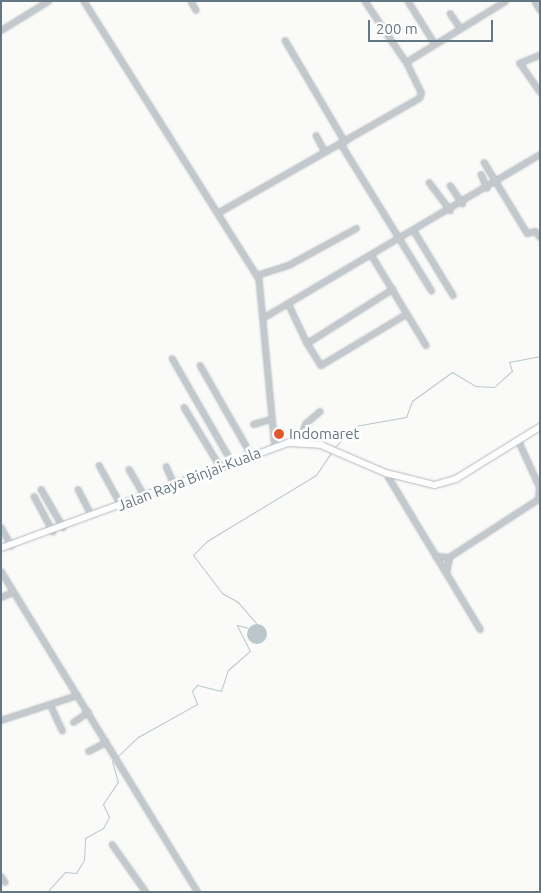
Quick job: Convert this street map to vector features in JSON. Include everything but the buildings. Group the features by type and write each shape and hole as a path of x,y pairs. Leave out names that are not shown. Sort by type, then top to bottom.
{"main road":[{"name":"Jalan Raya Binjai-Kuala","path":"1,548 53,531 91,515 175,486 275,447 297,442 321,445 386,473 419,484 447,483 540,427"}],"street":[{"path":"1,30 48,1"},
{"path":"84,1 219,212 257,275 266,316 271,419 275,447"},
{"path":"191,1 196,10"},
{"path":"219,212 343,143 420,96 406,62 364,1"},
{"path":"408,1 435,44"},
{"path":"406,62 505,1"},
{"path":"535,1 540,10"},
{"path":"450,13 460,28"},
{"path":"285,40 399,241 431,290"},
{"path":"540,55 520,63 540,92"},
{"path":"316,135 325,152"},
{"path":"266,316 399,241 539,155"},
{"path":"484,162 495,183 527,232 535,231 540,237"},
{"path":"481,174 486,188"},
{"path":"429,182 450,210"},
{"path":"450,185 462,203"},
{"path":"257,275 290,264 356,228"},
{"path":"414,232 453,295"},
{"path":"372,256 426,345"},
{"path":"307,343 392,289"},
{"path":"288,303 307,343 321,365 406,314"},
{"path":"172,358 233,464"},
{"path":"200,366 252,456"},
{"path":"184,407 220,468"},
{"path":"297,442 306,423 320,411"},
{"path":"253,424 271,419"},
{"path":"435,556 449,557 538,499 539,487 518,441"},
{"path":"100,465 121,505"},
{"path":"166,466 175,486"},
{"path":"129,469 145,497"},
{"path":"386,473 480,629"},
{"path":"41,489 62,527"},
{"path":"78,489 91,515"},
{"path":"34,496 53,531"},
{"path":"1,527 11,545"},
{"path":"446,573 449,557"},
{"path":"1,571 12,592 198,892"},
{"path":"1,597 12,592"},
{"path":"1,720 77,695"},
{"path":"50,704 62,730"},
{"path":"73,722 88,712"},
{"path":"88,751 106,742"},
{"path":"112,844 146,892"},
{"path":"1,876 5,882"}],"shaded area":[{"path":"257,624 264,627 267,634 264,641 257,644 250,641 247,634 250,627"}],"waterway":[{"path":"335,447 355,426 406,417 412,401 452,372 475,386 494,387 512,371 509,362 540,356"},
{"path":"256,623 238,602 222,593 193,555 207,541 316,475 331,453"},
{"path":"118,756 138,737 197,704 192,691 197,685 221,691 228,670 250,651 237,625 248,628"},
{"path":"47,892 65,872 76,873 84,860 85,838 103,828 109,817 103,804 118,782 112,761"}],"place":[{"name":"Indomaret","path":"279,434"}]}
